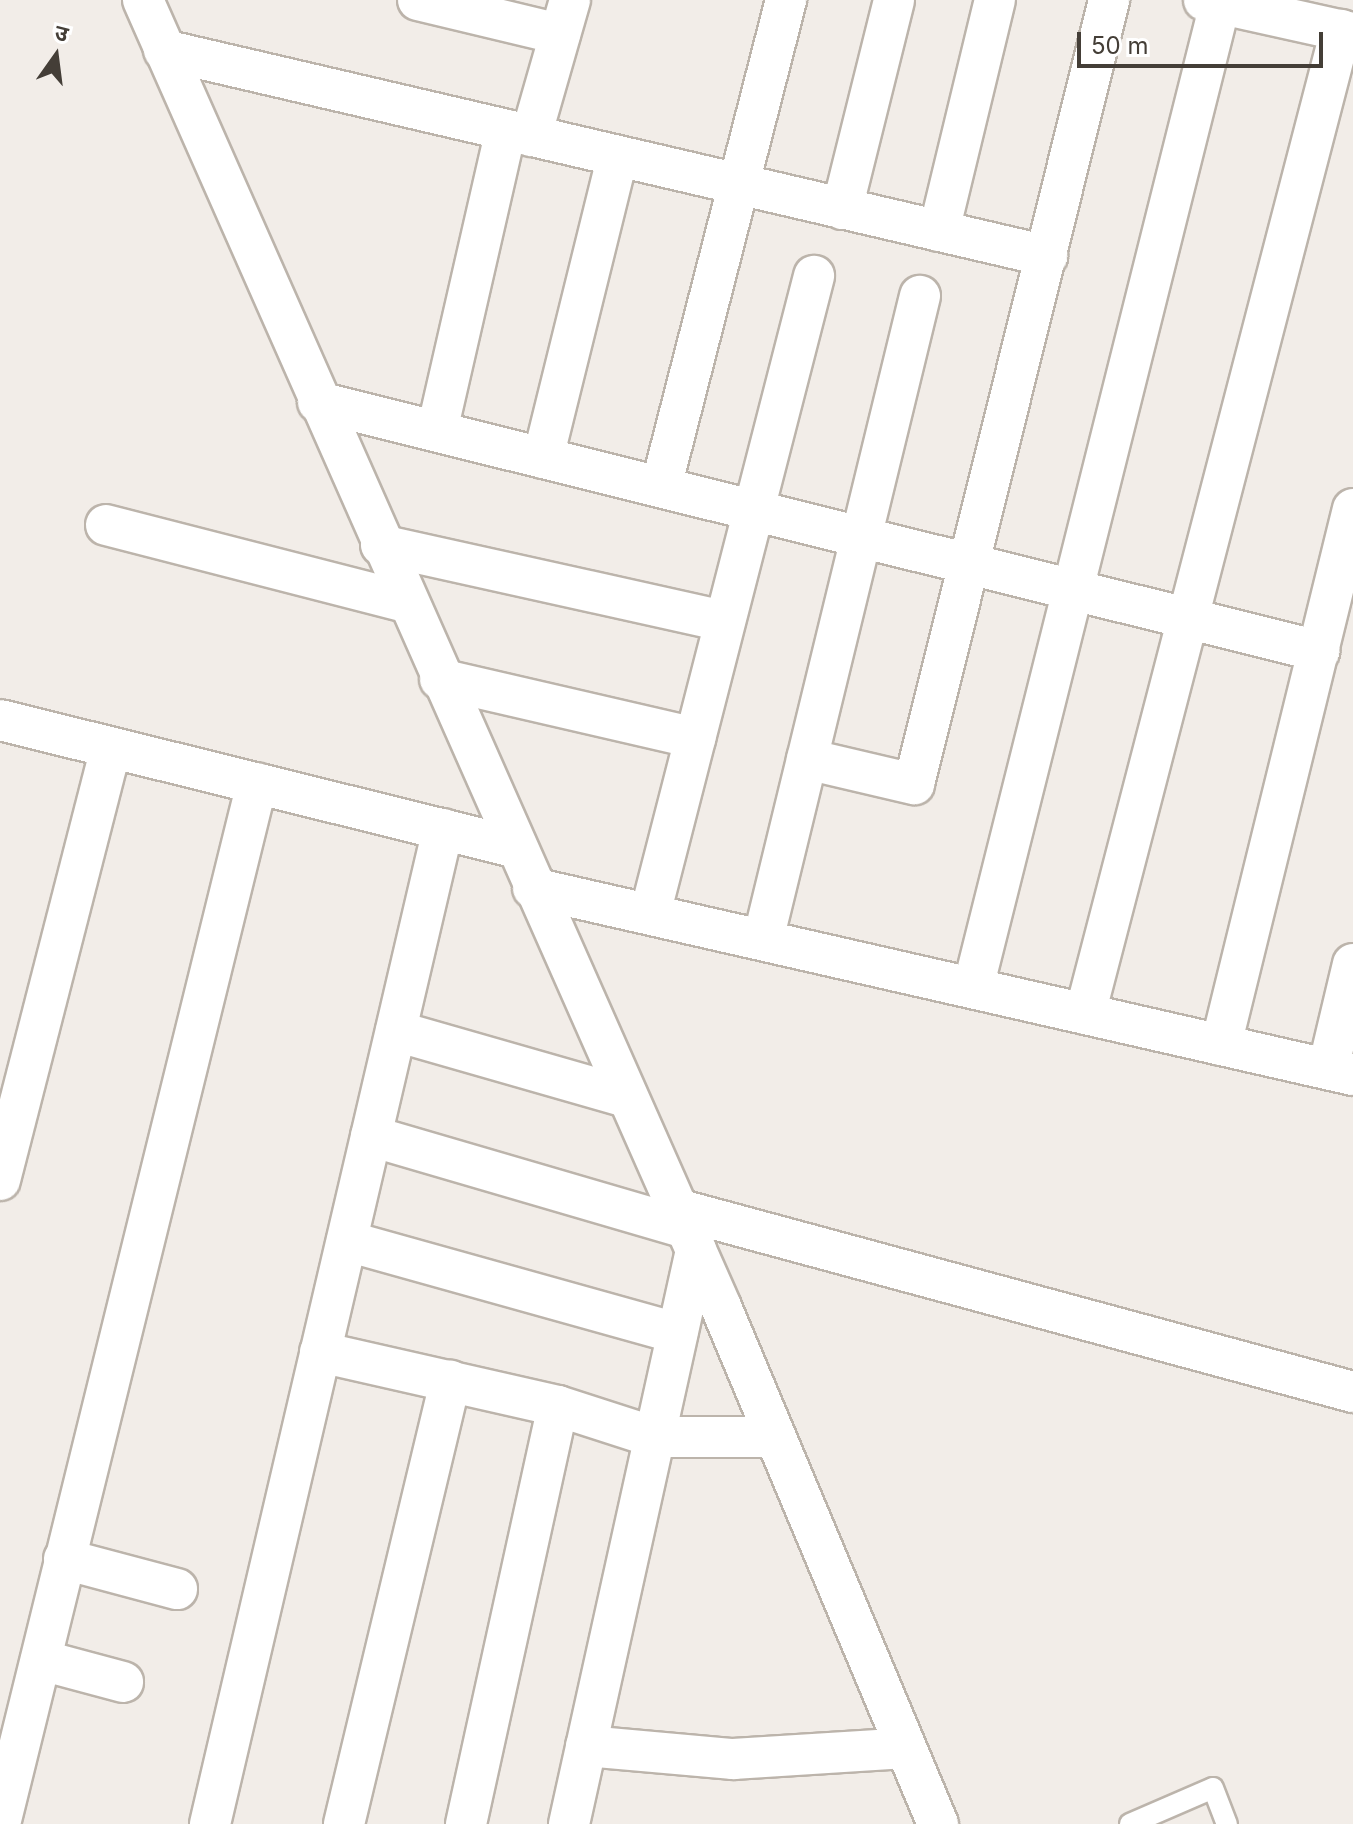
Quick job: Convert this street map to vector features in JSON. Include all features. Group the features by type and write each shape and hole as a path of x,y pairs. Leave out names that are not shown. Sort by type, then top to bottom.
{"street":[{"path":"143,0 623,1096 686,1229 938,1824"},
{"path":"418,0 565,17 519,133 437,431"},
{"path":"661,487 735,184 786,0"},
{"path":"842,209 894,0"},
{"path":"939,231 995,0"},
{"path":"807,759 914,784 973,565 1109,0"},
{"path":"973,988 1074,590 1212,2 1347,31 1340,97 1186,617 1085,1014"},
{"path":"164,50 1047,256"},
{"path":"543,458 618,156"},
{"path":"650,914 814,276"},
{"path":"763,940 920,296"},
{"path":"318,402 1319,651"},
{"path":"1221,1045 1353,509"},
{"path":"106,525 406,602"},
{"path":"381,545 725,621"},
{"path":"440,679 695,738"},
{"path":"0,720 514,847"},
{"path":"0,1180 111,748"},
{"path":"0,1824 257,783"},
{"path":"210,1824 443,829"},
{"path":"533,888 1340,1072 1353,964"},
{"path":"396,1031 623,1096"},
{"path":"371,1136 686,1229 1353,1392"},
{"path":"569,1824 677,1333 686,1229"},
{"path":"347,1241 677,1333"},
{"path":"320,1352 558,1406 654,1437 775,1437"},
{"path":"344,1824 450,1381"},
{"path":"466,1824 558,1406"},
{"path":"64,1559 177,1589"},
{"path":"41,1660 123,1682"},
{"path":"586,1746 733,1759 906,1748"}],"lane":[{"path":"1130,1824 1213,1788 1227,1824"}]}
